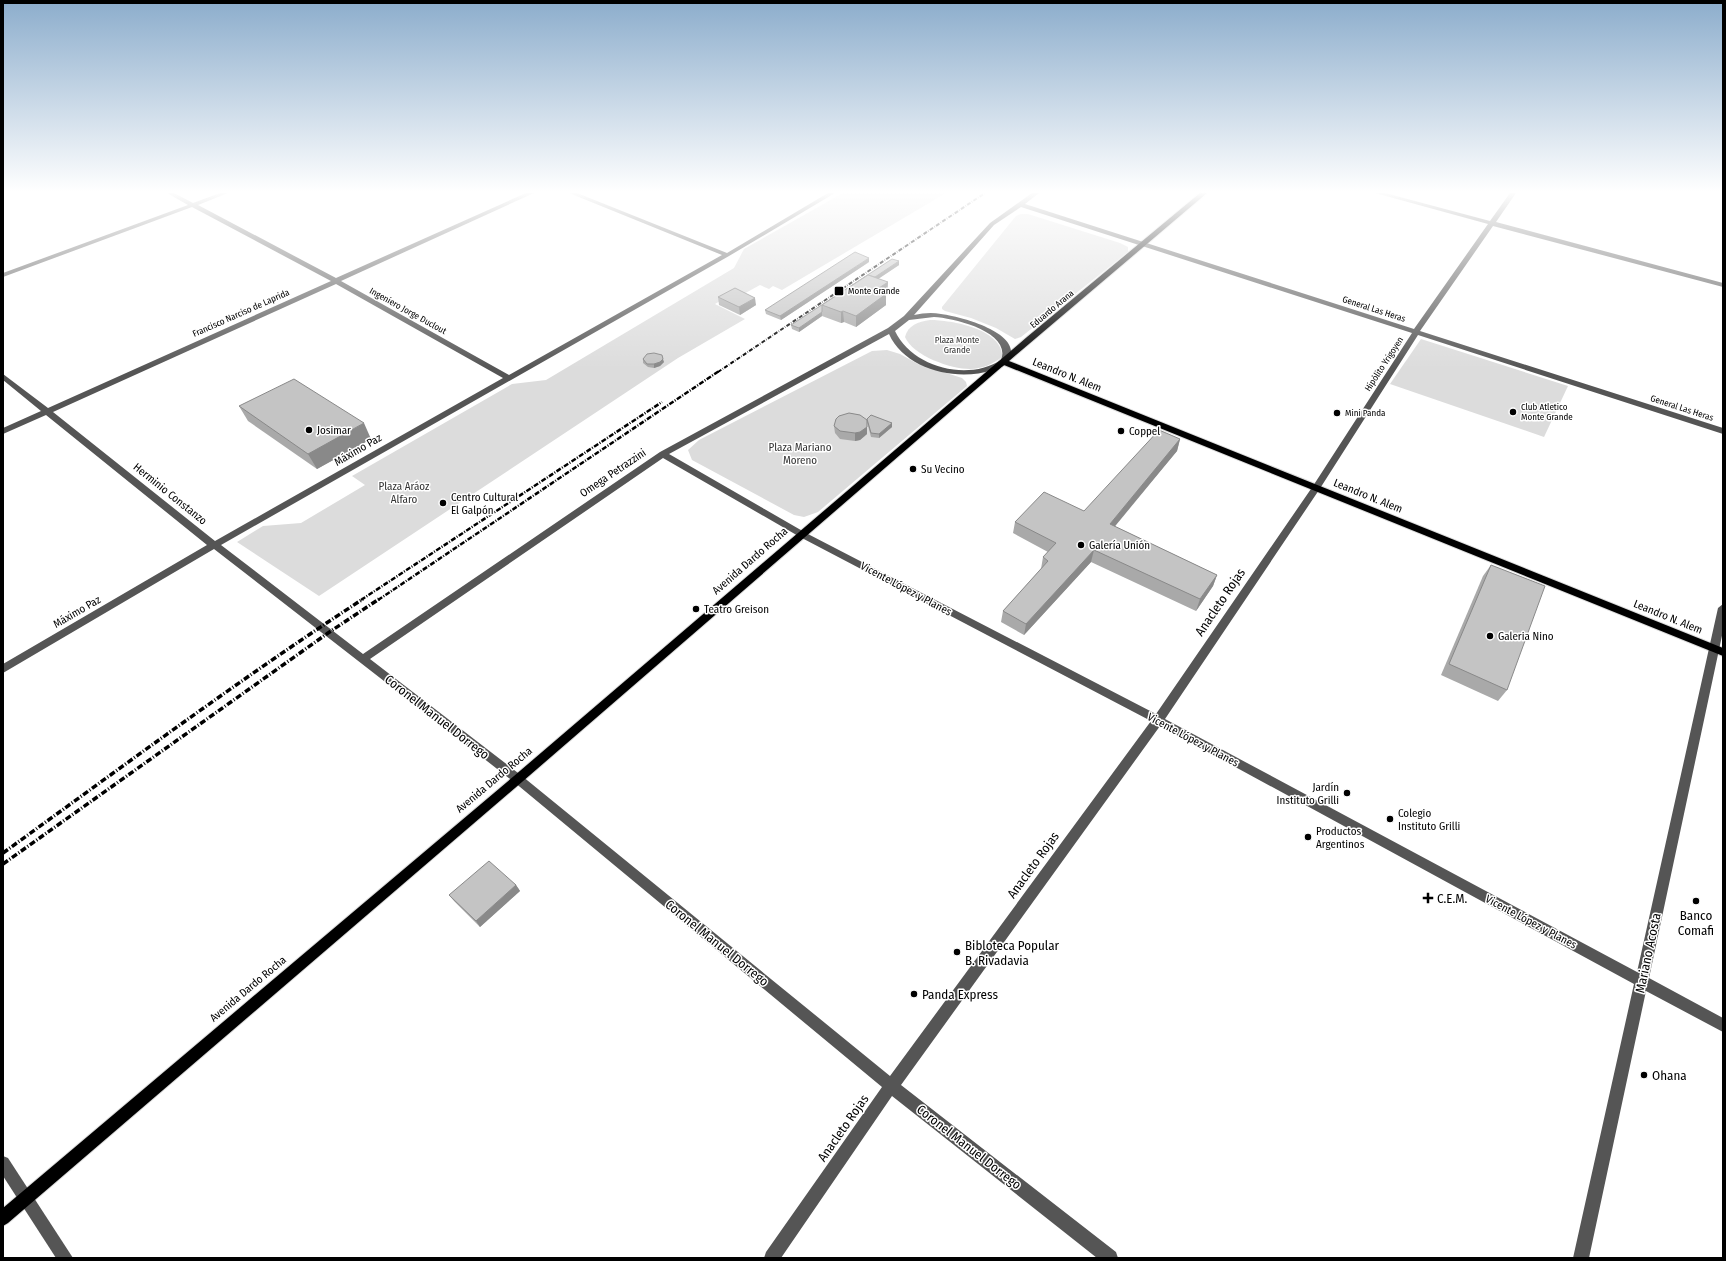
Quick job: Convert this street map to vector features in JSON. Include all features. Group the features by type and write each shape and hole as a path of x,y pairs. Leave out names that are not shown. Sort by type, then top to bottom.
{"main road":[{"name":"Eduardo Arana","path":"1004,362 1134,252"},
{"name":"Leandro N. Alem","path":"1004,362 1719,650"},
{"name":"Avenida Dardo Rocha","path":"3,1218 1004,362"}],"street":[{"path":"3,275 66,252"},
{"name":"Ingeniero Jorge Duclout","path":"281,252 509,378"},
{"name":"Francisco Narciso de Laprida","path":"3,431 401,252"},
{"path":"719,252 727,255"},
{"name":"Máximo Paz","path":"3,669 214,545 732,252"},
{"name":"Omega Petrazzini","path":"362,659 663,454 891,330 907,318 967,252"},
{"name":"General Las Heras","path":"1167,252 1723,431"},
{"name":"Hipólito Yrigoyen","path":"1316,488 1416,332 1473,252"},
{"path":"1600,252 1723,285"},
{"path":"891,330 896,342 905,350 916,358 940,368 969,373 987,370 1004,362 1007,355 1005,344 995,335 974,324 942,316 927,315 907,318"},
{"name":"Herminio Constanzo","path":"3,376 214,545 324,629"},
{"name":"Vicente López y Planes","path":"663,454 803,535 1158,720 1723,1025"},
{"name":"Anacleto Rojas","path":"772,1258 891,1086 1158,720 1316,488"},
{"name":"Mariano Acosta","path":"1581,1258 1642,981 1719,650 1723,608"},
{"name":"Coronel Manuel Dorrego","path":"324,629 518,779 891,1086 1110,1258"},
{"path":"3,1163 27,1197 65,1258"}],"green space":[{"name":"Plaza Aráoz Alfaro","path":"743,252 847,252 782,290 773,286 769,289 760,285 740,296 734,293 715,304 745,319 678,358 319,596 237,542 263,526 301,523 365,485 352,476 512,384 546,380 734,268"},
{"path":"987,252 1128,252 1021,337 1015,339 996,328 971,318 945,311 942,307"},
{"name":"Plaza Monte Grande","path":"930,320 962,324 985,333 994,339 1000,347 1002,357 987,366 970,369 953,367 933,360 916,350 909,344 905,337 906,333 911,327 921,322"},
{"name":"Club Atletico Monte Grande","path":"1421,339 1568,386 1544,437 1390,384"},
{"name":"Plaza Mariano Moreno","path":"887,350 900,354 918,364 962,378 966,382 967,386 818,512 804,517 794,515 692,460 688,450 699,440 872,351"}],"building":[{"path":"855,252 869,258 780,316 765,310"},
{"path":"892,259 899,261 875,277 868,275 822,305 822,312 799,328 791,325"},
{"path":"868,275 888,282 876,290 886,294 856,316 822,305"},
{"path":"735,288 755,298 739,307 718,297"},
{"path":"654,353 662,355 663,359 654,364 647,364 643,359 647,354"},
{"name":"Josimar","path":"294,379 364,423 308,454 239,406"},
{"path":"849,413 860,415 867,420 867,427 860,432 855,433 840,431 834,426 836,419 839,416"},
{"path":"871,415 892,423 879,434 871,433 867,419"},
{"name":"Galería Unión","path":"1159,430 1180,439 1110,524 1217,575 1200,599 1094,550 1026,624 1003,611 1048,561 1043,557 1056,543 1015,522 1044,492 1084,511"},
{"name":"Galeria Nino","path":"1491,565 1545,586 1507,690 1449,664"},
{"path":"489,861 516,885 476,921 449,895"}],"railway":[{"path":"718,372 897,252"},
{"path":"378,600 719,371"},
{"path":"361,600 662,402"},
{"path":"3,853 226,692 363,599"},
{"path":"3,864 328,633 379,599"}],"place":[{"name":"Monte Grande","path":"839,291"},
{"name":"Club Atletico Monte Grande","path":"1513,412"},
{"name":"Mini Panda","path":"1337,413"},
{"name":"Josimar","path":"309,430"},
{"name":"Coppel","path":"1121,431"},
{"name":"Su Vecino","path":"913,469"},
{"name":"Centro Cultural El Galpón","path":"443,503"},
{"name":"Galería Unión","path":"1081,545"},
{"name":"Teatro Greison","path":"696,609"},
{"name":"Galeria Nino","path":"1490,636"},
{"name":"Jardín Instituto Grilli","path":"1347,793"},
{"name":"Colegio Instituto Grilli","path":"1390,819"},
{"name":"Productos Argentinos","path":"1308,837"},
{"name":"C.E.M.","path":"1428,898"},
{"name":"Banco Comafi","path":"1696,901"},
{"name":"Bibloteca Popular B. Rivadavia","path":"957,952"},
{"name":"Panda Express","path":"914,994"},
{"name":"Ohana","path":"1644,1075"}]}
